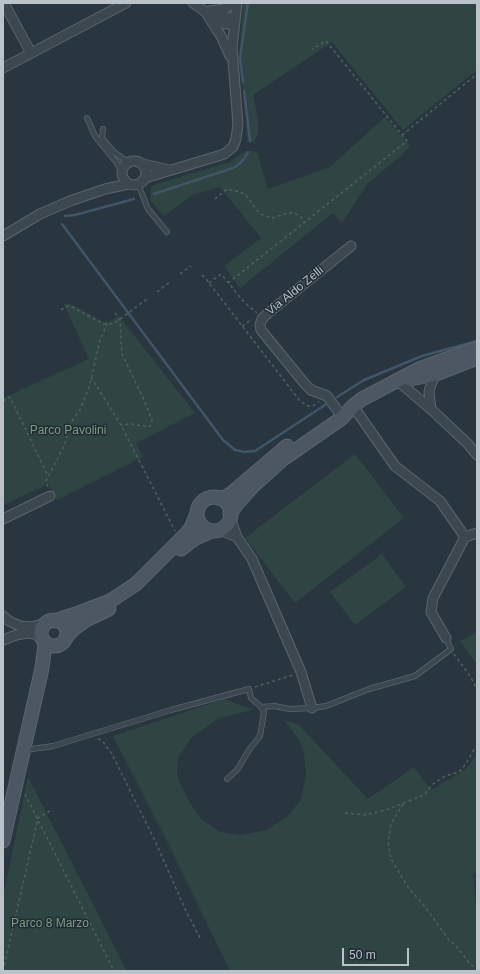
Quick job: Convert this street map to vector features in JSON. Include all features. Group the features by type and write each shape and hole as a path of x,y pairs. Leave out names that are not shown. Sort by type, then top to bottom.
{"street":[{"path":"4,3 31,53"},
{"path":"3,68 111,6 126,3"},
{"path":"192,3 224,24 234,22"},
{"path":"205,12 220,10 233,3"},
{"path":"3,236 40,214 70,200 105,189 137,182 170,170 218,156 224,154 232,147 236,139 238,124 232,62 234,22 237,3"},
{"path":"205,12 221,36 232,62"},
{"path":"105,189 122,173 124,166 128,162 134,161 170,170"},
{"path":"137,182 146,171 143,164"},
{"path":"122,173 123,177 137,182"},
{"name":"Via Aldo Zelli","path":"338,411 327,396 311,390 305,384 261,330 260,322 268,313 352,246"},
{"path":"42,668 75,628 86,620 120,604 138,591 189,542 199,536 227,525 236,505 252,487 296,449 342,418 353,406 372,393 421,368 477,348"},
{"path":"398,381 436,374 477,358"},
{"path":"431,409 429,392 436,374"},
{"path":"398,381 431,409 468,444 477,455"},
{"path":"237,537 216,530 206,529 197,519 198,507 205,500 229,495 278,452 338,411 353,406"},
{"path":"353,406 359,412 395,466 440,501 465,537"},
{"path":"3,519 50,496"},
{"path":"218,498 228,506 237,537 252,559 301,672 312,708"},
{"path":"3,616 9,621 20,626 31,627 81,612 126,592 139,582 181,539 192,526 197,513"},
{"path":"446,638 431,612 433,598 465,537 477,533"},
{"path":"3,841 42,668 45,645 41,631 50,622 58,621 66,630 63,641"},
{"path":"3,640 16,635 28,633 35,634 52,646 63,641"}],"lane":[{"path":"87,118 95,136 117,163 122,173"},
{"path":"103,129 102,138 115,153 128,162"},
{"path":"137,182 148,209 167,232"},
{"path":"261,707 274,706 290,709 326,706 369,689 415,676 451,649 446,638"},
{"path":"23,750 53,746 171,710 249,689 251,698 261,707 264,712 260,736 249,750 237,770 227,779"}],"path":[{"path":"228,284 407,141 326,41 312,49"},
{"path":"402,135 477,74"},
{"path":"215,199 227,189 233,190 245,194 260,214 272,218 288,213 294,213 300,216 305,223"},
{"path":"180,274 191,266"},
{"path":"209,283 221,274 244,302 258,314"},
{"path":"202,275 304,404 313,406 327,396"},
{"path":"157,292 171,281"},
{"path":"61,310 67,306 70,306 104,324 107,324 116,322 147,299"},
{"path":"115,313 120,319 122,354 152,420 149,427 131,424 121,426"},
{"path":"242,326 253,318"},
{"path":"50,496 46,481 64,446 72,421 80,410 89,388 100,340 107,324"},
{"path":"92,377 121,426 172,527 181,539"},
{"path":"3,401 10,398 48,476"},
{"path":"451,649 470,676 477,689"},
{"path":"249,689 301,672"},
{"path":"92,735 102,740 112,754 200,938"},
{"path":"345,813 364,815 386,810 424,795 433,784 446,776 459,772 477,745"},
{"path":"17,780 38,818 114,971"},
{"path":"403,804 391,824 388,841 391,859 408,887 426,908 449,940 457,947 470,964 477,969"},
{"path":"3,971 38,818 50,811"}],"green space":[{"path":"243,3 477,3 477,70 403,130 332,42 253,95 258,118 258,133 254,143 247,142 246,118 239,56"},
{"path":"385,117 410,146 401,156 368,183 342,223 333,213 240,288 224,266 261,238 220,187 194,194 164,216 150,200 151,188 153,185 230,162 245,151 254,151 258,154 268,189 330,167"},
{"name":"Parco Pavolini","path":"64,304 75,306 103,322 111,321 119,316 195,413 136,443 143,457 57,500 49,484 3,505 3,398 89,359"},
{"path":"355,454 404,518 295,603 245,538"},
{"path":"382,554 406,587 355,625 330,592"},
{"path":"477,632 477,665 460,641"},
{"path":"224,699 253,710 219,718 191,738 178,758 177,776 187,798 200,818 220,832 241,835 266,830 288,816 301,799 306,776 304,752 299,740 284,720 299,725 368,799 414,767 431,790 466,769 477,754 477,873 473,873 477,917 477,971 230,971 166,839 113,736"},
{"name":"Parco 8 Marzo","path":"28,777 127,971 3,971 3,896"}],"waterway":[{"path":"243,82 240,58 248,3"},
{"path":"244,91 250,141"},
{"path":"154,194 233,168 244,159 248,152"},
{"path":"65,216 75,215 134,199"},
{"path":"62,224 223,440 235,450 245,452 255,451 325,405"},
{"path":"337,397 364,380 422,356 477,341"}]}
